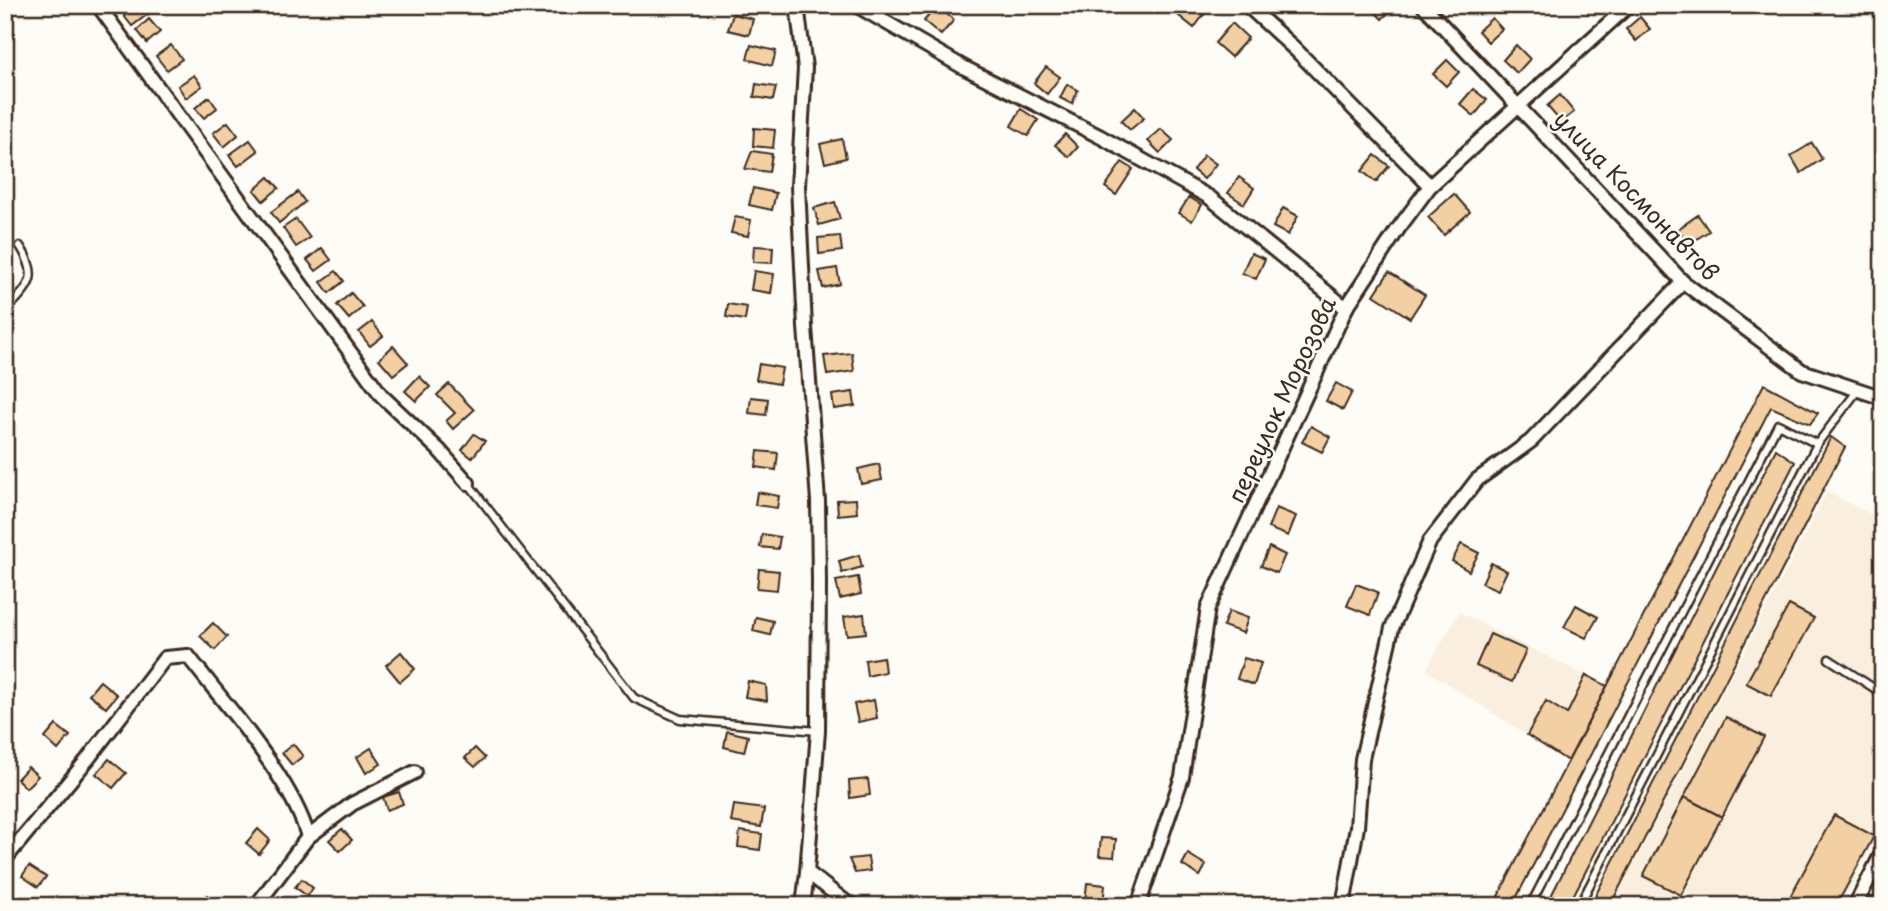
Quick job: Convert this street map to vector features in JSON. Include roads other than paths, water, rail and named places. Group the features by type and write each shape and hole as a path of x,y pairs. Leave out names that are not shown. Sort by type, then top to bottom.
{"street":[{"path":"98,5 382,396 439,450 468,483"},
{"path":"797,5 805,68 798,199 818,501 818,731 803,906"},
{"path":"856,5 963,67 1099,136 1209,197 1346,308"},
{"path":"1247,5 1296,50 1430,186"},
{"name":"улица Космонавтов","path":"1423,5 1683,282 1802,371 1883,398"},
{"name":"переулок Морозова","path":"1138,906 1182,777 1208,608 1346,308 1430,186 1629,5"},
{"path":"1343,906 1357,827 1362,759 1392,628 1430,541 1477,480 1531,441 1683,282"},
{"path":"5,859 88,760 165,658 188,656 263,753 303,819 308,837"},
{"path":"256,906 308,837 352,804 415,772"},
{"path":"1855,906 1883,851"},
{"path":"807,872 847,903 855,906"}],"lane":[{"path":"5,312 31,281 32,264 20,246"},
{"path":"1578,906 1817,444 1859,389"},
{"path":"1530,906 1778,424 1817,444"},
{"path":"468,483 634,698 680,719 818,731"},
{"path":"1829,659 1883,694"}]}
